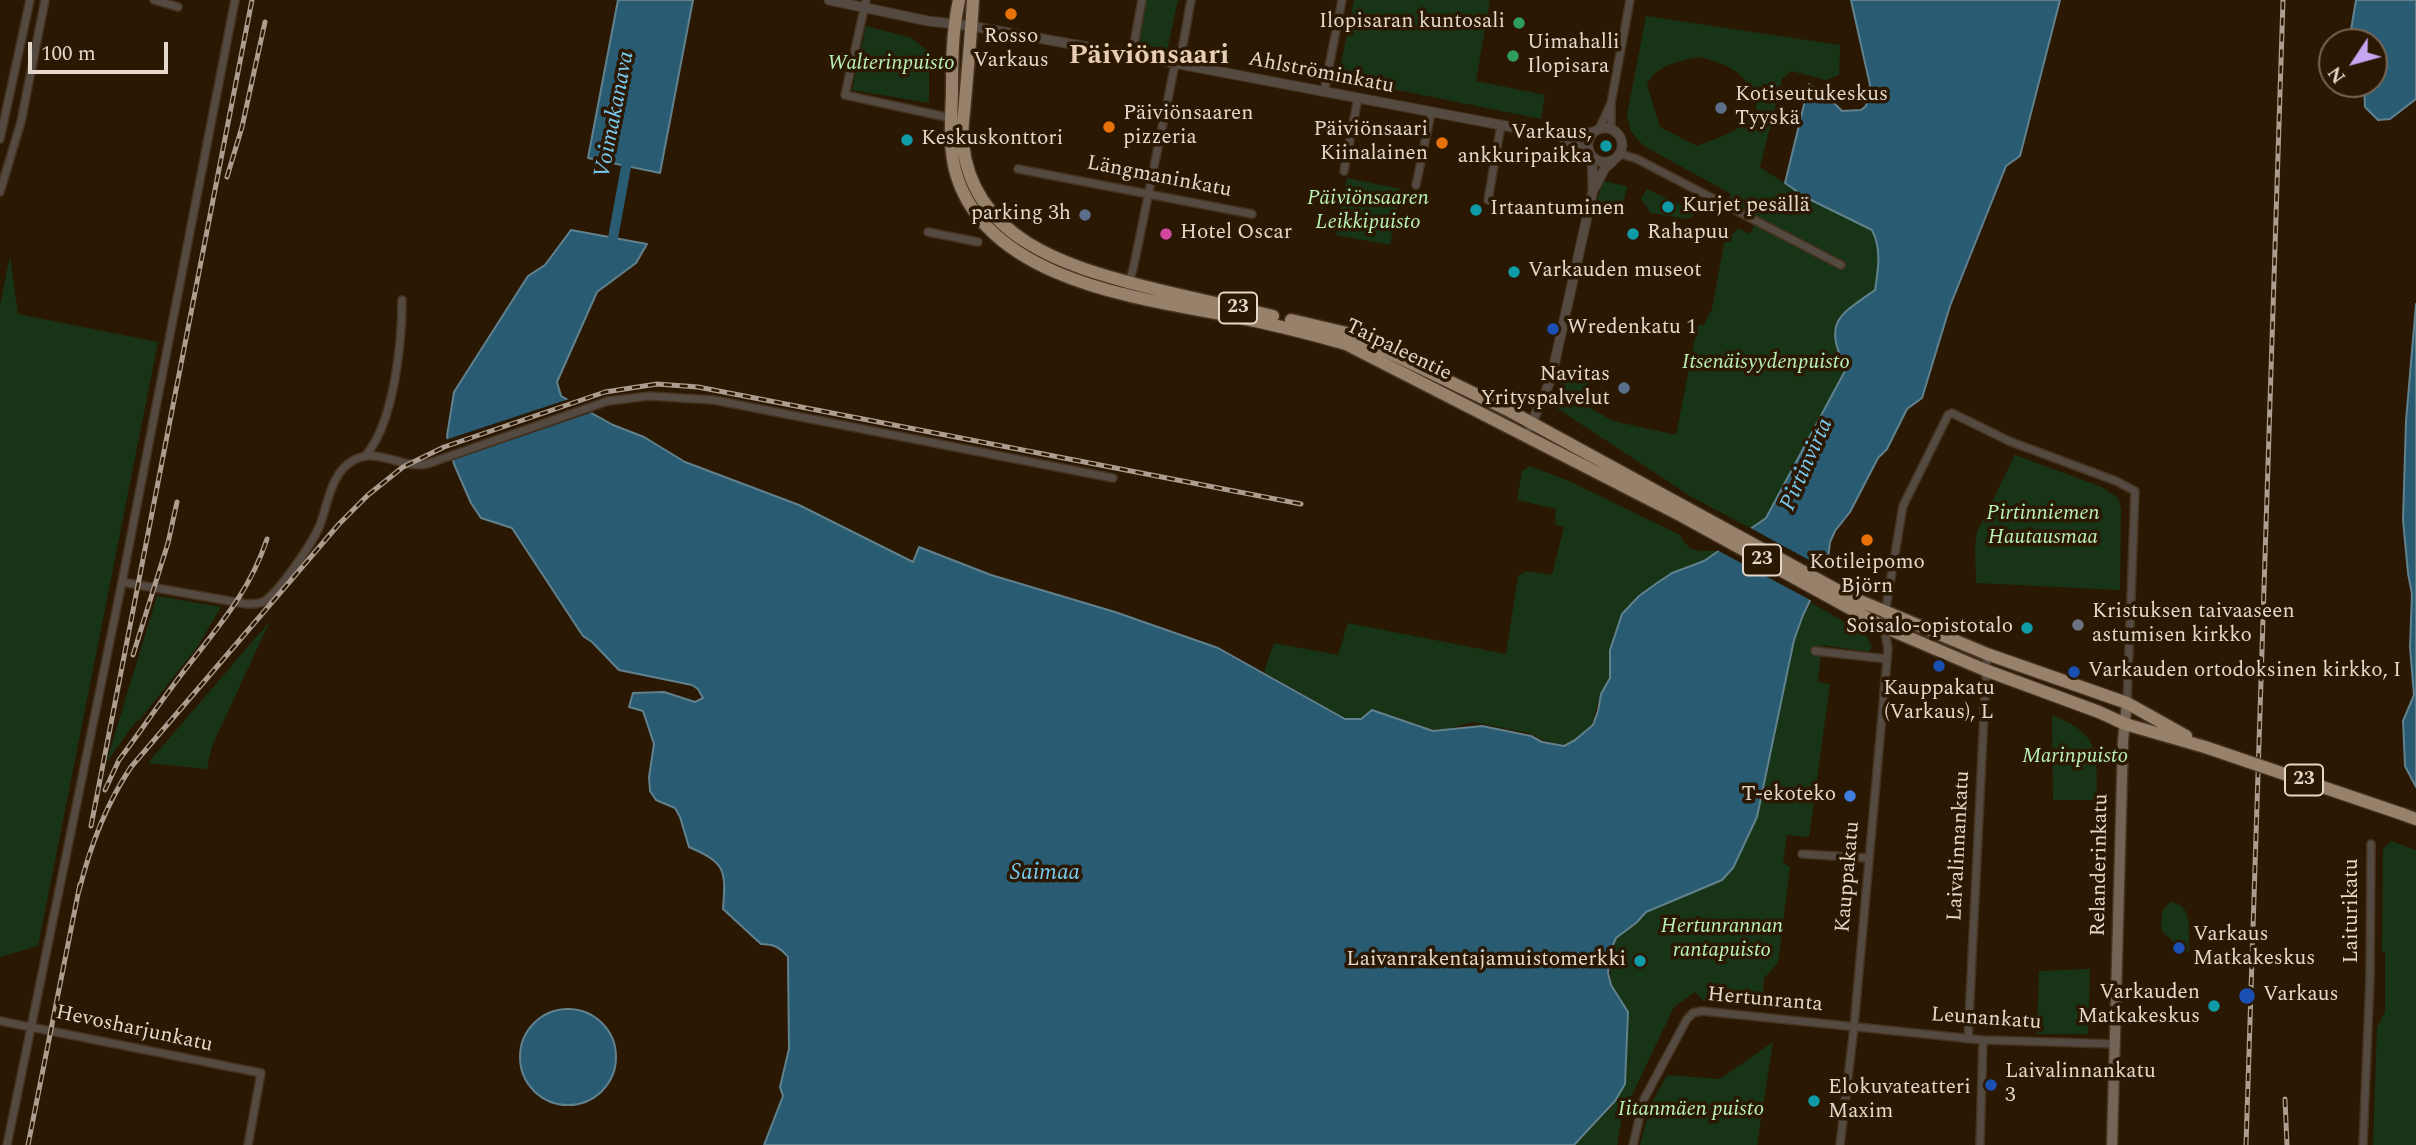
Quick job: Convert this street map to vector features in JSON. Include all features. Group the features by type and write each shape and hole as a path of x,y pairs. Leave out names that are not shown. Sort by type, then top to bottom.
{"highway":[{"name":"Taipaleentie","path":"959,0 954,24 951,144 956,171 970,203 995,236 1011,249 1046,269 1127,289 1351,334 1682,510 1845,601 1884,627 1986,670"},
{"name":"Taipaleentie","path":"973,0 962,142 969,174 978,194 1002,223 1042,253 1127,289"},
{"name":"Taipaleentie","path":"1845,601 1885,613 1987,654"},
{"name":"23","path":"1987,654 2127,704 2201,745"},
{"name":"23","path":"1986,670 2125,724 2201,745 2416,819"}],"main road":[{"name":"Relanderinkatu","path":"2112,1145 2123,740 2127,704"}],"street":[{"path":"0,139 30,0"},
{"path":"0,192 21,122 45,0"},
{"path":"153,0 178,6"},
{"path":"7,1145 122,582 235,0"},
{"name":"Ahlströminkatu","path":"829,0 865,3 928,21 971,26 1132,55 1559,136 1590,154"},
{"path":"1132,55 1142,0"},
{"path":"1127,289 1191,0"},
{"path":"1324,92 1342,0"},
{"path":"1611,129 1611,103 1630,0"},
{"path":"865,3 845,95 946,117"},
{"path":"1344,171 1358,97"},
{"path":"1593,190 1588,141 1611,103"},
{"path":"1416,185 1431,113"},
{"path":"1488,200 1501,125"},
{"path":"1529,428 1551,379 1593,190 1605,168 1621,154 1623,148 1621,136 1611,129 1597,130"},
{"name":"Ahlströminkatu","path":"1559,136 1597,130"},
{"path":"1590,154 1601,163 1612,162"},
{"path":"1621,154 1637,159 1840,265"},
{"name":"Längmaninkatu","path":"1018,169 1252,214"},
{"path":"928,232 978,242"},
{"path":"366,455 376,444 390,406 402,320 402,300"},
{"path":"122,582 247,604 263,602 295,565 314,537 335,480 355,459 378,455 417,466 608,401 649,396 714,400 1113,478"},
{"name":"Kauppakatu","path":"1840,1145 1854,1027 1867,858 1888,649 1884,627 1885,613 1903,506 1943,424 1952,413"},
{"name":"Relanderinkatu","path":"1952,413 2009,442 2116,481 2135,491 2127,704"},
{"path":"1815,651 1887,659"},
{"name":"Laivalinnankatu","path":"1968,1039 1987,654"},
{"name":"Laiturikatu","path":"2363,1145 2370,978 2371,844"},
{"path":"1802,854 1867,858"},
{"name":"Hertunranta","path":"1633,1145 1644,1099 1687,1019 1693,1013 1702,1011 1854,1027"},
{"name":"Hevosharjunkatu","path":"0,1021 261,1073 248,1145"},
{"name":"Leunankatu","path":"1854,1027 1983,1040 2116,1044"},
{"path":"1980,1145 1983,1040"}],"green space":[{"path":"1143,0 1178,0 1167,50 1134,43"},
{"path":"1354,0 1490,0 1476,81 1545,95 1541,119 1338,78"},
{"name":"Itsenäisyydenpuisto","path":"1646,16 1840,45 1839,75 1826,80 1791,71 1782,79 1760,167 1805,197 1873,230 1878,252 1875,290 1852,306 1838,321 1836,340 1846,368 1766,518 1750,528 1690,496 1557,408 1562,370 1590,375 1585,405 1613,421 1676,435 1698,324 1703,326 1712,309 1724,244 1738,228 1750,234 1754,225 1841,270 1846,262 1727,202 1731,194 1644,146 1631,132 1627,115","holes":["1699,57 1738,73 1750,88 1757,110 1738,128 1697,146 1660,127 1647,85 1662,68"]},
{"name":"Walterinpuisto","path":"866,26 912,38 929,52 929,103 852,90"},
{"name":"Päiviönsaaren Leikkipuisto","path":"1347,178 1401,189 1390,245 1336,235"},
{"path":"1603,181 1627,186 1622,211 1595,207"},
{"path":"1647,189 1697,213 1688,219 1651,213 1641,199"},
{"path":"10,256 18,314 158,342 38,946 0,957 0,306"},
{"name":"Pirtinniemen Hautausmaa","path":"2015,455 2102,487 2118,498 2121,509 2120,590 1976,583 1977,532"},
{"path":"1530,466 1569,481 1680,535 1692,549 1719,551 1657,583 1615,631 1610,650 1609,678 1600,694 1592,725 1575,739 1563,745 1545,741 1529,733 1472,722 1433,730 1372,709 1360,718 1345,718 1264,672 1274,643 1338,655 1348,623 1506,654 1518,576 1527,571 1552,575 1564,527 1555,524 1556,509 1517,500 1522,471"},
{"path":"157,596 221,607 198,646 138,722 137,720 106,763"},
{"name":"Hertunrannan rantapuisto","path":"1812,603 1866,635 1872,647 1869,652 1822,645 1818,682 1830,684 1809,837 1787,835 1783,862 1790,867 1778,963 1764,978 1762,1006 1704,1002 1695,992 1674,1007 1622,1116 1617,1145 1575,1145 1613,1106 1625,1085 1628,1010 1611,984 1610,962 1616,940 1646,913 1722,880 1774,739 1794,640 1803,615"},
{"path":"270,621 212,746 207,769 148,763"},
{"name":"Marinpuisto","path":"2052,715 2080,730 2093,747 2097,770 2097,800 2053,800"},
{"path":"2391,841 2416,850 2416,1145 2373,1145 2377,1027 2385,1012 2385,952 2382,952 2383,849"},
{"path":"2171,902 2178,904 2187,914 2189,952 2183,951 2162,931 2163,911"},
{"path":"2090,969 2088,1034 2037,1034 2039,971"},
{"name":"Iitanmäen puisto","path":"1773,1042 1757,1145 1640,1145 1650,1106 1667,1075 1720,1079"}],"water":[{"path":"618,0 693,0 660,173 588,158"},
{"name":"Saimaa","path":"1851,0 2060,0 2020,156 2006,166 1950,306 1922,398 1907,409 1887,449 1878,458 1850,512 1830,542 1827,566 1794,640 1757,817 1733,868 1722,880 1646,912 1616,938 1610,952 1608,973 1611,985 1628,1012 1625,1084 1615,1101 1574,1145 764,1145 783,1096 780,1087 789,1049 788,957 776,947 761,944 723,909 724,885 721,869 710,858 689,847 675,808 656,800 650,791 649,777 654,744 643,711 629,707 633,693 664,692 695,702 703,698 692,685 619,670 583,636 512,528 481,518 471,503 454,464 447,436 454,392 528,276 545,265 571,230 647,244 636,263 597,292 557,382 561,396 613,425 644,437 685,462 799,505 913,562 919,547 991,575 1115,612 1218,648 1345,719 1361,719 1372,710 1433,731 1482,726 1564,746 1593,725 1601,694 1610,678 1610,650 1622,614 1639,596 1672,573 1704,561 1766,518 1846,369 1839,353 1835,330 1844,314 1875,290 1878,260 1875,237 1872,230 1805,197 1785,183 1809,84 1842,111 1861,110 1866,106 1870,85"},
{"path":"2356,0 2416,0 2416,99 2390,119 2378,120 2365,107 2365,98 2388,98 2388,28 2351,28"},
{"path":"2416,304 2416,787 2405,766 2403,721 2414,695 2410,647 2412,594 2403,520 2406,421"},
{"path":"568,1009 587,1012 602,1023 613,1038 616,1057 613,1076 602,1091 587,1102 568,1105 549,1102 534,1091 523,1076 520,1057 523,1038 534,1023 549,1012"}],"pier":[{"path":"572,398 596,411 450,461 445,440"},
{"path":"1747,526 1829,571 1814,602 1715,549"}],"waterway":[{"name":"Voimakanava","path":"613,238 628,156"}],"railway":[{"path":"91,826 252,0"},
{"path":"2246,1145 2283,0"},
{"path":"227,177 242,127 265,22"},
{"path":"79,891 99,827 113,796 131,767 339,524 368,495 403,467 444,447 605,392 657,384 698,387 1301,504"},
{"path":"133,655 168,543 177,502"},
{"path":"105,790 119,760 241,594 260,559 267,539"},
{"path":"28,1145 80,884"},
{"path":"2285,1099 2287,1145"}],"place":[{"name":"Rosso Varkaus","path":"1011,14"},
{"name":"Ilopisaran kuntosali","path":"1519,23"},
{"name":"Uimahalli Ilopisara","path":"1513,56"},
{"name":"Kotiseutukeskus Tyyskä","path":"1721,108"},
{"name":"Päiviönsaaren pizzeria","path":"1109,127"},
{"name":"Keskuskonttori","path":"907,140"},
{"name":"Päiviönsaari Kiinalainen","path":"1442,143"},
{"name":"Varkaus, ankkuripaikka","path":"1606,146"},
{"name":"Kurjet pesällä","path":"1668,207"},
{"name":"Irtaantuminen","path":"1476,210"},
{"name":"parking 3h","path":"1085,215"},
{"name":"Hotel Oscar","path":"1166,234"},
{"name":"Rahapuu","path":"1633,234"},
{"name":"Varkauden museot","path":"1514,272"},
{"name":"Wredenkatu 1","path":"1553,329"},
{"name":"Navitas Yrityspalvelut","path":"1624,388"},
{"name":"Kotileipomo Björn","path":"1867,540"},
{"name":"Kristuksen taivaaseen astumisen kirkko","path":"2078,625"},
{"name":"Soisalo-opistotalo","path":"2027,628"},
{"name":"Kauppakatu (Varkaus), L","path":"1939,666"},
{"name":"Varkauden ortodoksinen kirkko, I","path":"2074,672"},
{"name":"T-ekoteko","path":"1850,796"},
{"name":"Varkaus Matkakeskus","path":"2179,948"},
{"name":"Laivanrakentajamuistomerkki","path":"1640,961"},
{"name":"Varkaus","path":"2247,996"},
{"name":"Varkauden Matkakeskus","path":"2214,1006"},
{"name":"Laivalinnankatu 3","path":"1991,1085"},
{"name":"Elokuvateatteri Maxim","path":"1814,1101"}],"district":[{"name":"Päiviönsaari","path":"1149,58"}],"water label":[{"name":"Pirtinvirta","path":"1808,465"}]}
